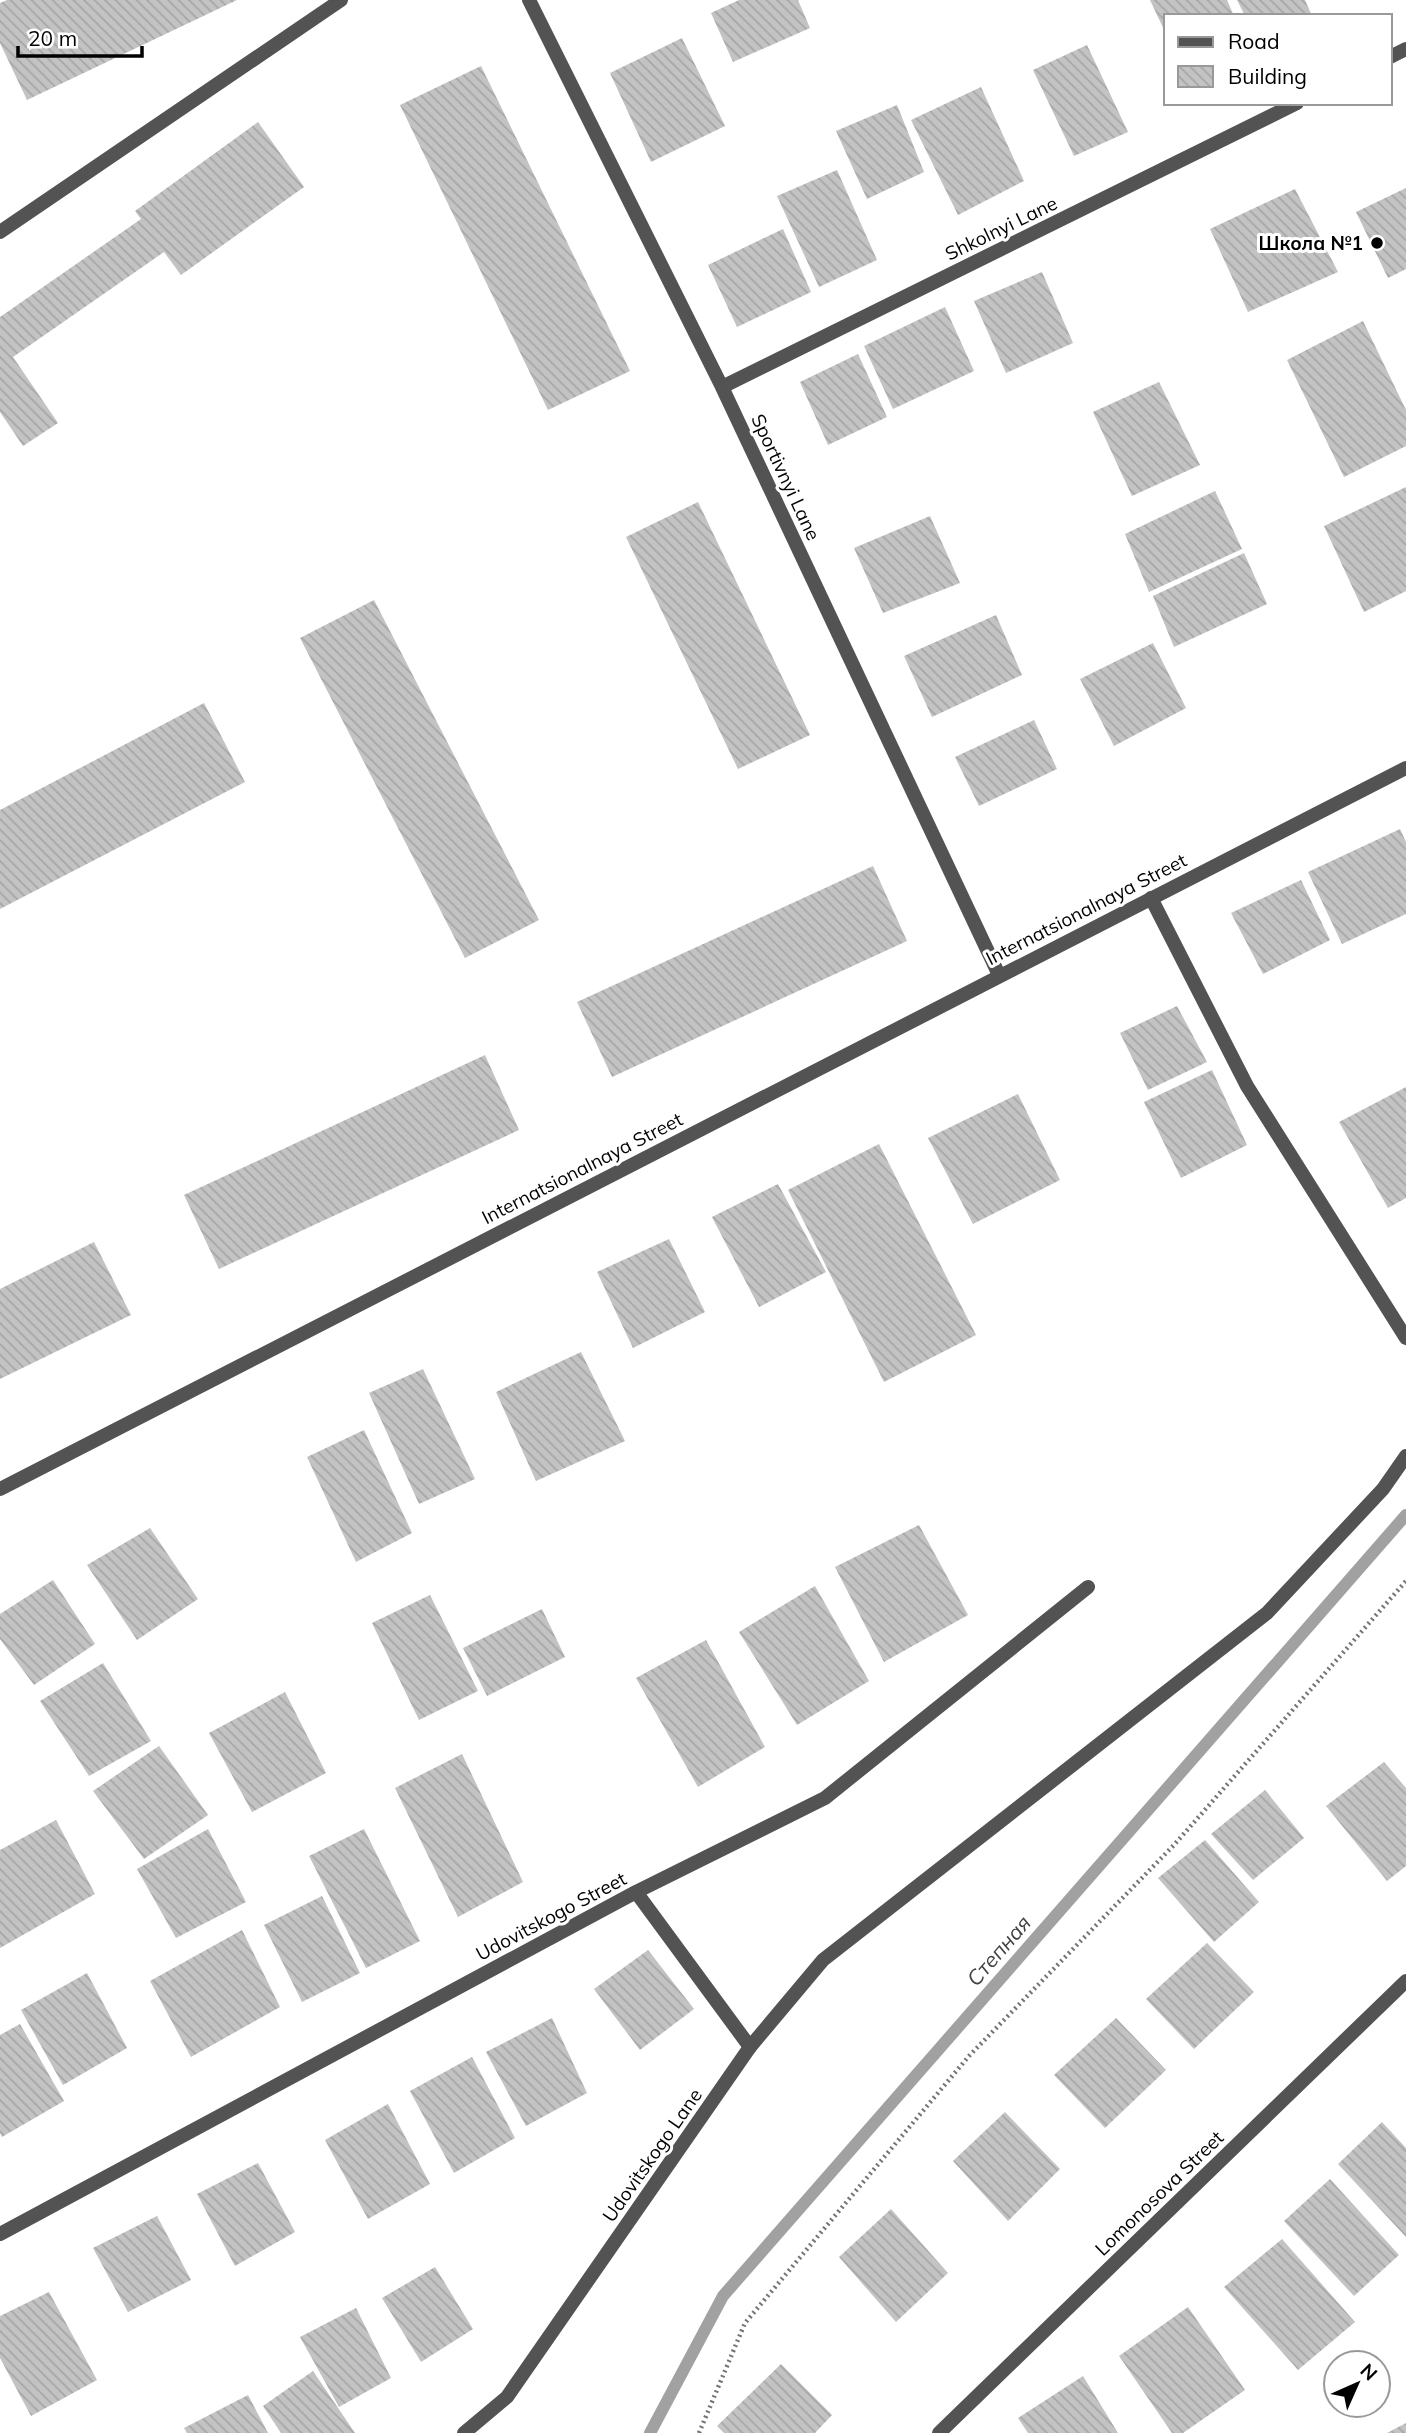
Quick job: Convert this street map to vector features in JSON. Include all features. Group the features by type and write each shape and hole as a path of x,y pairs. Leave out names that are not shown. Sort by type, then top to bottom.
{"street":[{"path":"0,232 341,0"},
{"name":"Sportivnyi Lane","path":"529,0 722,387 999,975"},
{"name":"Shkolnyi Lane","path":"722,387 1293,105"},
{"name":"Internatsionalnaya Street","path":"0,1489 1406,768"},
{"path":"1151,898 1247,1086 1406,1338"},
{"name":"Udovitskogo Lane","path":"464,2433 507,2397 750,2047 823,1960 1267,1613 1383,1489 1406,1456"},
{"name":"Udovitskogo Street","path":"0,2234 636,1892 825,1798 1088,1587"},
{"path":"636,1892 750,2047"},
{"name":"Lomonosova Street","path":"939,2433 1406,1980"}],"path":[{"path":"699,2433 745,2323 969,2056 1174,1845 1406,1581"}],"building":[{"path":"7,0 237,0 27,100 0,43 0,3"},
{"path":"739,0 798,0 810,28 733,62 711,13"},
{"path":"1150,0 1227,0 1233,14 1164,14 1164,30"},
{"path":"1237,0 1305,0 1311,14 1244,14"},
{"path":"682,38 725,126 651,162 610,73"},
{"path":"1087,45 1128,132 1074,156 1033,70"},
{"path":"481,66 630,371 548,410 400,105"},
{"path":"981,87 1024,181 958,215 911,120"},
{"path":"897,105 924,172 867,199 836,131"},
{"path":"258,122 304,187 181,275 164,252 13,357 58,423 23,446 0,412 0,317 141,219 135,211"},
{"path":"837,170 877,260 819,287 777,196"},
{"path":"1406,188 1406,269 1388,278 1356,212"},
{"path":"1295,189 1338,272 1248,312 1210,229"},
{"path":"783,229 811,292 737,327 708,265"},
{"path":"1042,272 1073,343 1006,373 974,301"},
{"path":"945,307 974,371 893,409 864,346"},
{"path":"1363,321 1406,410 1406,446 1344,477 1287,360"},
{"path":"858,354 887,417 828,445 800,382"},
{"path":"1159,382 1200,465 1132,496 1093,412"},
{"path":"1406,487 1406,591 1364,612 1324,526"},
{"path":"1215,491 1242,549 1149,592 1125,534"},
{"path":"698,502 810,735 738,769 626,537"},
{"path":"930,516 960,583 883,613 854,548"},
{"path":"1244,553 1267,604 1174,647 1153,596"},
{"path":"374,600 539,920 465,958 300,638"},
{"path":"996,615 1022,675 932,717 904,656"},
{"path":"1153,643 1186,708 1114,746 1080,679"},
{"path":"204,703 245,782 0,909 0,810"},
{"path":"1034,720 1057,769 979,806 955,757"},
{"path":"1400,829 1406,842 1406,914 1342,944 1308,872"},
{"path":"873,866 907,941 612,1077 577,1002"},
{"path":"1301,880 1330,940 1263,974 1231,913"},
{"path":"1177,1006 1207,1062 1148,1090 1120,1033"},
{"path":"485,1055 519,1130 219,1269 184,1195"},
{"path":"1212,1070 1247,1145 1181,1178 1144,1102"},
{"path":"1406,1087 1406,1198 1388,1208 1339,1122"},
{"path":"1018,1094 1060,1180 973,1224 928,1138"},
{"path":"879,1144 976,1335 884,1382 788,1190"},
{"path":"778,1184 826,1272 759,1307 712,1217"},
{"path":"669,1239 705,1312 633,1348 597,1272"},
{"path":"94,1242 131,1315 0,1379 0,1289"},
{"path":"581,1352 625,1441 536,1481 496,1392"},
{"path":"423,1369 475,1479 419,1504 369,1393"},
{"path":"364,1430 412,1533 356,1562 307,1457"},
{"path":"919,1525 968,1615 884,1662 835,1567"},
{"path":"150,1528 198,1599 137,1640 87,1565"},
{"path":"53,1580 95,1644 34,1685 0,1639 0,1614"},
{"path":"815,1586 869,1681 797,1725 739,1632"},
{"path":"430,1595 478,1691 419,1720 372,1623"},
{"path":"542,1609 565,1657 487,1696 463,1648"},
{"path":"706,1640 765,1747 698,1787 636,1678"},
{"path":"103,1663 151,1741 89,1776 40,1701"},
{"path":"285,1692 326,1773 252,1812 209,1733"},
{"path":"159,1746 208,1815 144,1859 93,1791"},
{"path":"462,1754 523,1882 458,1917 395,1788"},
{"path":"1384,1762 1406,1788 1406,1866 1387,1881 1326,1806"},
{"path":"1265,1790 1304,1838 1253,1880 1211,1834"},
{"path":"56,1820 95,1894 0,1948 0,1850"},
{"path":"208,1829 246,1902 176,1938 137,1869"},
{"path":"364,1829 420,1941 366,1968 309,1856"},
{"path":"1205,1840 1259,1902 1214,1942 1158,1878"},
{"path":"322,1896 360,1973 302,2002 264,1925"},
{"path":"242,1930 280,2007 191,2057 150,1981"},
{"path":"1207,1943 1254,1992 1194,2049 1146,1999"},
{"path":"648,1950 694,2009 640,2050 594,1989"},
{"path":"87,1973 127,2048 63,2085 21,2010"},
{"path":"552,2018 587,2093 526,2126 486,2052"},
{"path":"1116,2018 1166,2070 1105,2128 1054,2075"},
{"path":"20,2024 64,2101 2,2137 0,2035"},
{"path":"472,2057 515,2138 454,2173 410,2091"},
{"path":"388,2104 430,2184 368,2219 325,2140"},
{"path":"1005,2112 1060,2169 1008,2221 953,2161"},
{"path":"1382,2122 1406,2148 1406,2237 1338,2164"},
{"path":"258,2163 295,2232 235,2266 197,2194"},
{"path":"1330,2179 1399,2255 1354,2296 1284,2221"},
{"path":"891,2209 948,2273 896,2322 839,2257"},
{"path":"157,2216 191,2280 128,2312 93,2248"},
{"path":"1282,2239 1355,2322 1298,2370 1224,2287"},
{"path":"435,2267 473,2329 421,2362 382,2298"},
{"path":"49,2292 97,2380 31,2416 0,2358 0,2316"},
{"path":"1188,2307 1245,2390 1183,2433 1172,2433 1119,2356"},
{"path":"356,2308 391,2378 339,2407 300,2337"},
{"path":"781,2364 832,2415 815,2433 724,2433 717,2426"},
{"path":"313,2371 355,2433 281,2433 263,2406"},
{"path":"1083,2376 1118,2433 1028,2433 1018,2418"},
{"path":"248,2395 268,2433 187,2433 184,2428"},
{"path":"1406,2423 1406,2433 1387,2433"}],"waterway":[{"name":"Степная","path":"650,2433 723,2296 1406,1515"}],"place":[{"name":"Школа №1","path":"1377,243"}]}
